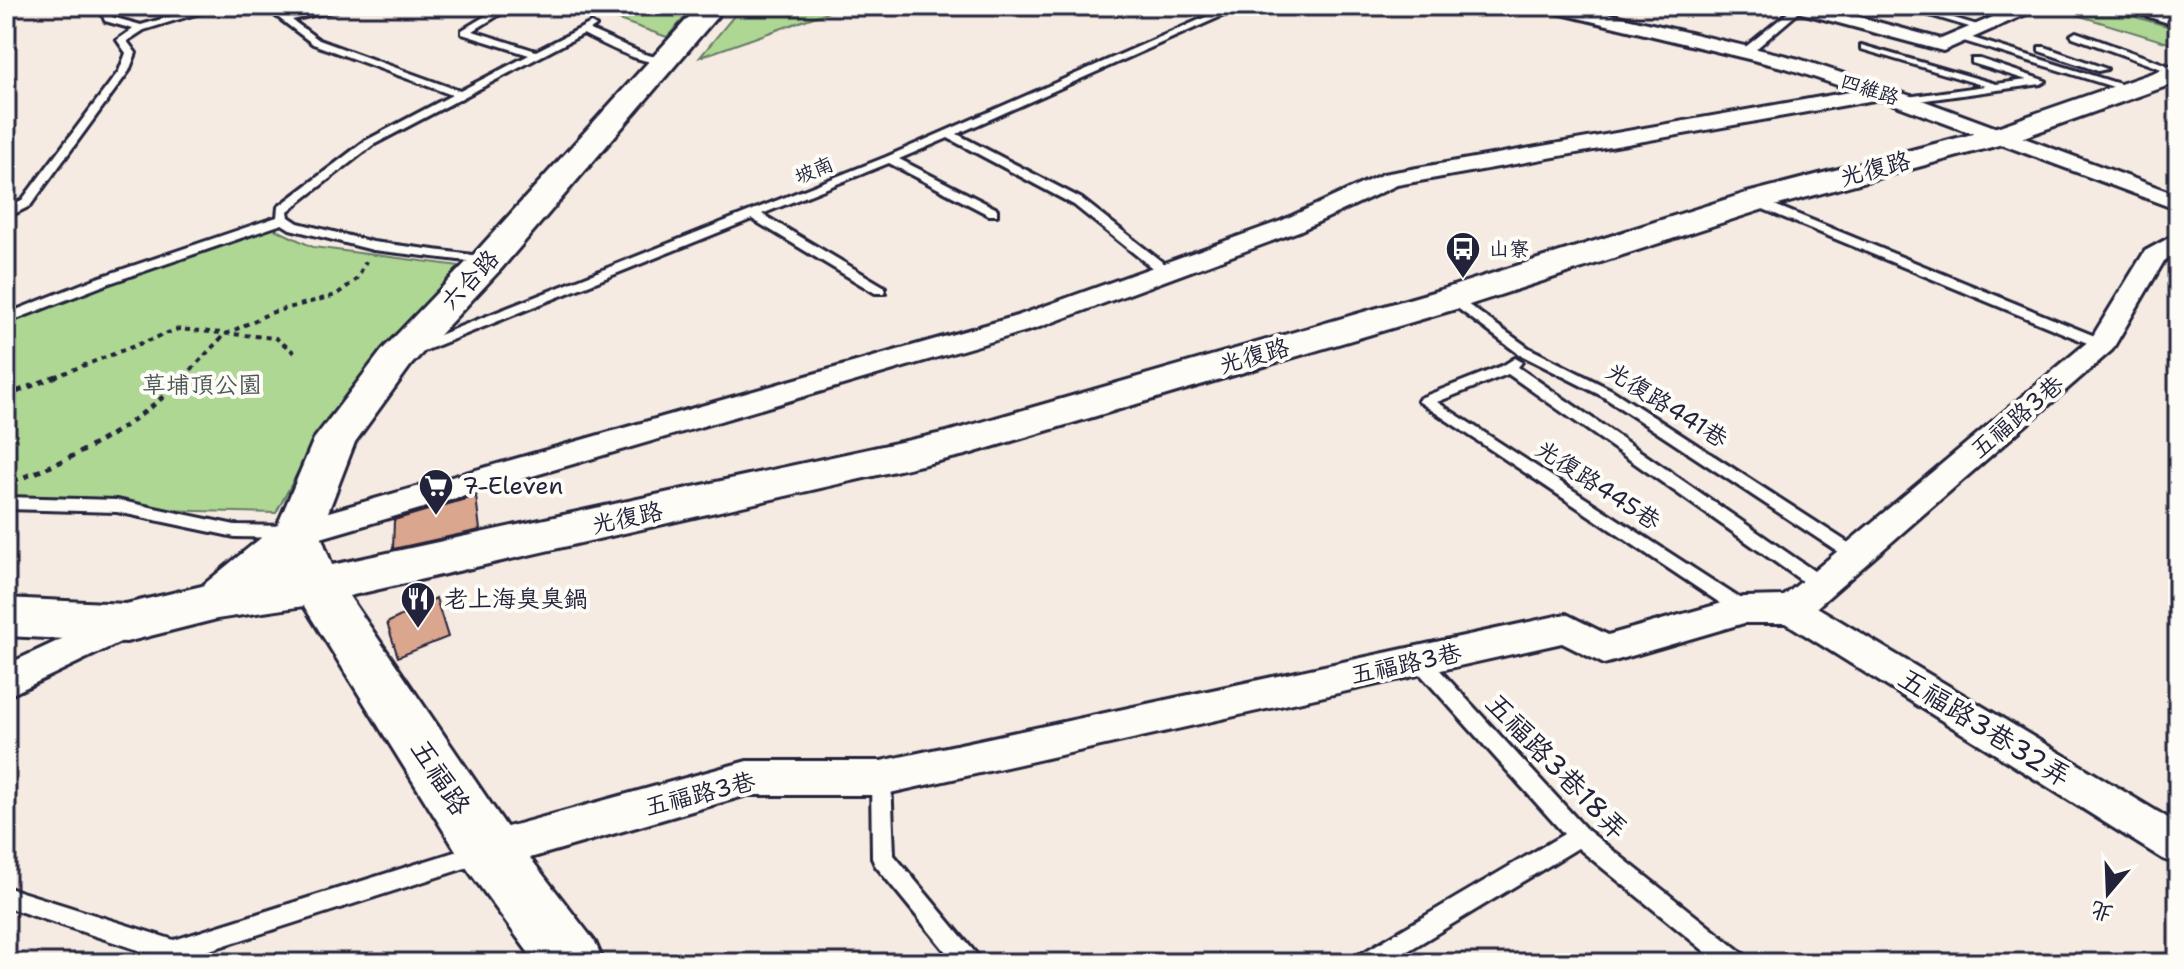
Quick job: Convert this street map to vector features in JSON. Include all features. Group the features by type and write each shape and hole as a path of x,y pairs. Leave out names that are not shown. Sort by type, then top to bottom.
{"street":[{"name":"六合路","path":"297,533 335,439 397,357 488,261 713,6"},
{"name":"四維路","path":"1552,6 1747,51 1904,100 2178,203"},
{"path":"1799,6 1951,41 2035,6"},
{"path":"2139,6 2178,18"},
{"name":"光復路","path":"6,617 126,623 217,601 316,586 950,445 1453,298 1755,201 1999,136 2161,80"},
{"path":"217,601 297,533 1027,322 1290,226 1391,179 1878,93"},
{"name":"五福路3巷","path":"489,851 747,778 881,778 1566,628 1604,650 1744,610 1806,597 2102,344 2154,256 2178,241"},
{"path":"297,533 316,586"},
{"name":"五福路","path":"316,586 489,851 573,963"},
{"name":"五福路3巷32弄","path":"1806,597 2178,846"},
{"path":"6,682 126,623"}],"lane":[{"path":"104,6 108,19 141,28"},
{"path":"6,214 26,203 55,159 124,71 131,53 122,40 141,28 217,6"},
{"path":"268,6 316,42 461,95"},
{"path":"285,18 349,6"},
{"path":"499,6 505,8 465,32 536,54"},
{"name":"坡南","path":"397,357 890,159 1239,6"},
{"path":"1747,51 1799,6"},
{"path":"1904,6 1979,27"},
{"path":"1963,6 2006,18"},
{"path":"283,219 282,210 369,143 588,29 642,57 663,60"},
{"path":"2076,35 2161,80"},
{"path":"1951,41 2161,80"},
{"path":"1864,47 1996,86"},
{"path":"2042,49 2161,80"},
{"path":"1904,100 2041,81 1976,61"},
{"path":"948,133 1078,202 1166,272"},
{"path":"890,159 993,212"},
{"path":"1755,201 2102,344"},
{"path":"753,214 880,290"},
{"path":"283,219 294,226 373,246 488,261"},
{"path":"6,319 102,281 283,219"},
{"name":"光復路441巷","path":"1453,298 1524,351 1607,393 1855,555"},
{"path":"1524,351 1509,368 1806,597"},
{"name":"光復路445巷","path":"1509,368 1425,401 1744,610"},
{"path":"6,503 117,506 235,531 297,533"},
{"name":"五福路3巷18弄","path":"1420,661 1579,836 1737,963"},
{"path":"881,778 883,858 969,963"},
{"path":"1367,963 1579,836"},
{"path":"6,897 176,957 489,851"}],"path":[{"path":"6,486 53,467 155,407 224,335 270,313 336,295 357,279 373,246"},
{"path":"6,396 178,329 276,338 296,354"}],"green space":[{"path":"579,6 695,6 667,37"},
{"path":"742,6 845,6 700,57"},
{"path":"2096,6 2178,29 2178,46 2077,15"},
{"name":"草埔頂公園","path":"268,226 313,247 460,266 429,308 326,419 276,513 6,506 6,322"}],"building":[{"name":"7-Eleven","path":"476,496 480,530 393,549 394,520"},
{"name":"老上海臭臭鍋","path":"436,598 448,637 398,657 387,623"}],"place":[{"name":"山寮","path":"1463,280"},
{"name":"7-Eleven","path":"436,517"},
{"name":"老上海臭臭鍋","path":"418,630"}]}
